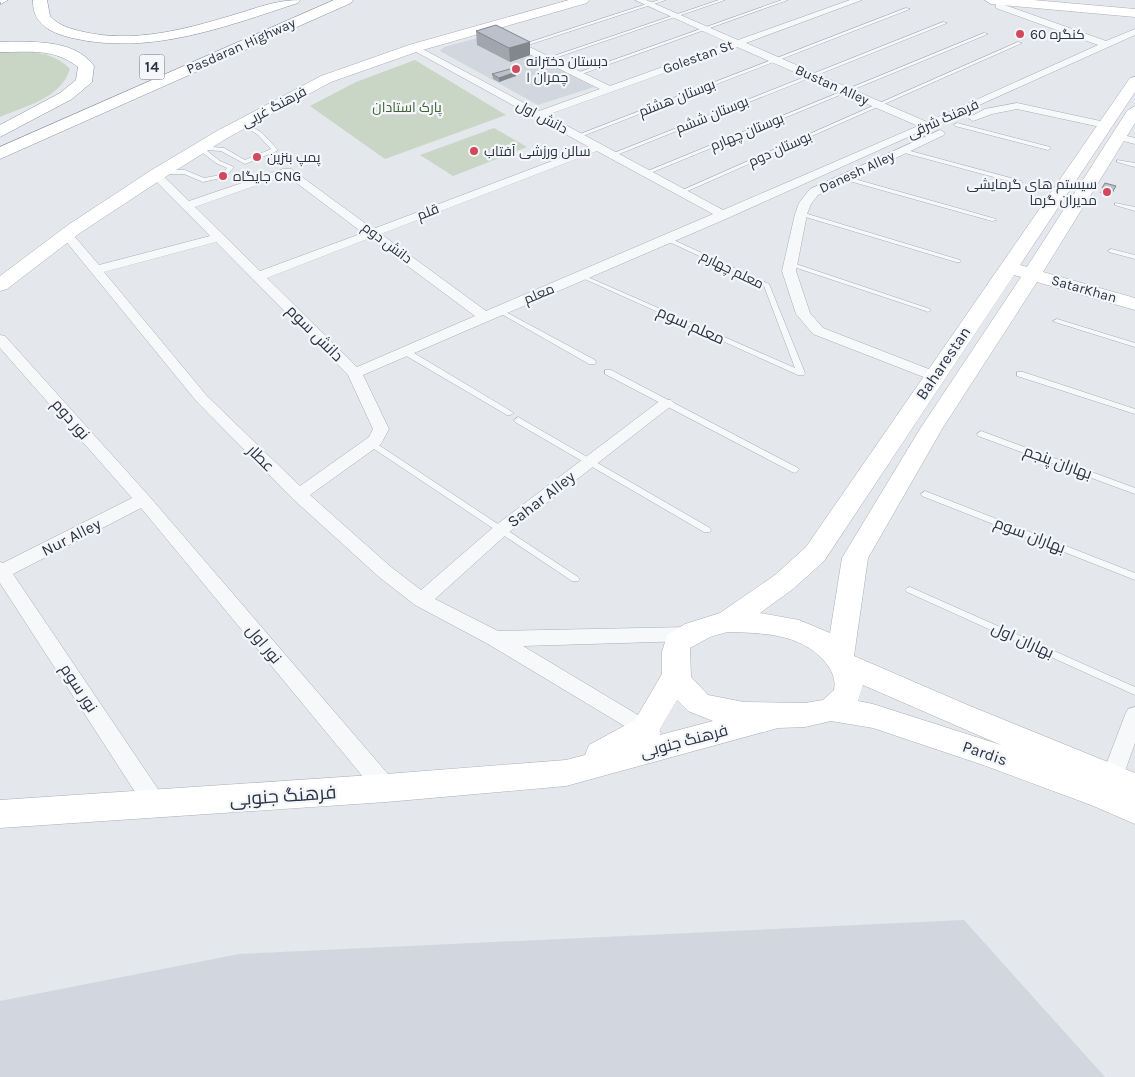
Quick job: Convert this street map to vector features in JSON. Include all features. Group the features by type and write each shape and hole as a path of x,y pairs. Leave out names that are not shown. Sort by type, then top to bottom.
{"highway":[{"path":"40,0 39,8 45,21 60,31 82,38 111,41 142,40 177,35 293,0"},
{"name":"Pasdaran Highway","path":"207,43 304,0"},
{"name":"Pasdaran Highway","path":"0,154 346,0"},
{"path":"0,47 45,47 70,54 86,66 84,82 0,133"},
{"path":"0,133 92,94"},
{"name":"14","path":"0,170 104,108"}],"street":[{"name":"فرهنگ غربی","path":"0,285 66,234 200,148 326,79 414,48 583,0"},
{"name":"Bustan Alley","path":"639,0 927,126"},
{"name":"Golestan St","path":"538,115 858,0"},
{"path":"995,3 1135,13"},
{"path":"995,3 1107,45"},
{"name":"فرهنگ شرقی","path":"724,215 1135,32"},
{"path":"516,44 608,89"},
{"name":"دانش اول","path":"414,48 724,215"},
{"name":"Baharestan","path":"842,661 855,558 931,428 1035,269 1117,133 1135,81"},
{"name":"Danesh Alley","path":"934,376 818,331 803,314 789,271 805,203 814,192 989,111 1017,106 1117,133"},
{"name":"Baharestan","path":"727,622 784,582 815,554 1011,262 1135,111"},
{"name":"قلم","path":"258,277 598,148"},
{"name":"دانش دوم","path":"186,206 287,171 374,233 485,317"},
{"name":"دانش سوم","path":"159,174 186,206 355,373 361,392 381,429 371,443"},
{"name":"معلم","path":"355,373 724,215"},
{"name":"عطار","path":"66,234 202,399 299,495 385,572 422,600 495,639 671,745"},
{"path":"97,270 218,238"},
{"path":"1011,262 1035,269"},
{"name":"SatarKhan","path":"1035,269 1135,292"},
{"name":"SatarKhan","path":"1035,269 1135,304"},
{"name":"نور دوم","path":"0,339 143,500"},
{"name":"Sahar Alley","path":"422,600 502,529 666,403"},
{"path":"299,495 371,443"},
{"name":"Nur Alley","path":"1,571 143,500"},
{"name":"نور اول","path":"143,500 386,788"},
{"name":"نور سوم","path":"1,571 156,805"},
{"path":"495,639 602,638 688,634 708,626 727,622"},
{"name":"Pardis","path":"727,622 758,622 787,626 820,640 842,661 1117,787 1135,810"},
{"path":"688,634 678,643 674,661 678,681 699,703 724,711 774,717"},
{"path":"832,709 847,697 850,682 842,661"},
{"name":"فرهنگ جنوبی","path":"566,774 645,729 677,674"},
{"name":"Pardis","path":"774,717 832,709 873,716 990,754 1117,787"},
{"path":"1117,787 1135,715"},
{"name":"فرهنگ جنوبی","path":"0,814 156,805 566,774 774,717"}],"lane":[{"path":"516,44 664,0"},
{"path":"547,59 723,0"},
{"path":"577,74 786,0"},
{"name":"بوستان هشتم","path":"578,136 908,9"},
{"name":"بوستان ششم","path":"612,155 945,22"},
{"name":"بوستان چهارم","path":"646,173 986,34"},
{"name":"بوستان دوم","path":"681,192 1020,43"},
{"path":"200,148 222,149 245,162 275,150 260,134 244,123"},
{"path":"957,125 1048,148"},
{"path":"159,174 185,172 203,180 223,176 231,167 218,162 200,148"},
{"path":"902,151 1020,182"},
{"path":"1119,161 1135,165"},
{"path":"844,178 994,220"},
{"path":"1117,204 1135,209"},
{"path":"801,214 958,260"},
{"name":"معلم چهارم","path":"667,239 767,285 801,373"},
{"path":"1111,251 1135,257"},
{"path":"790,264 928,310"},
{"name":"معلم سوم","path":"581,276 801,373"},
{"path":"500,311 592,362"},
{"path":"1057,321 1135,345"},
{"path":"406,352 510,413"},
{"path":"608,372 795,470"},
{"path":"1020,374 1135,412"},
{"path":"518,420 707,530"},
{"name":"بهاران پنجم","path":"981,434 1135,491"},
{"path":"371,443 575,579"},
{"name":"بهاران سوم","path":"924,494 1135,577"},
{"name":"بهاران اول","path":"910,590 1135,691"}],"shaded area":[{"name":"دبستان دخترانه چمران ۱","path":"492,34 594,87 538,105 440,51 444,47"},
{"path":"964,920 1105,1077 0,1077 0,1001 239,954"}],"green space":[{"path":"0,51 29,52 46,55 55,58 70,69 59,87 51,94 0,117"},
{"name":"پارک استادان","path":"415,60 506,115 385,159 310,106 356,82"},
{"name":"سالن ورزشی آفتاب","path":"494,128 527,147 453,176 420,155"}],"building":[{"path":"496,25 530,42 509,48 476,31"},
{"path":"510,69 516,72 499,78 492,74"},
{"path":"1105,183 1116,186 1113,191 1102,188"}],"place":[{"name":"کنگره 60","path":"1020,34"},
{"name":"دبستان دخترانه چمران ۱","path":"516,69"},
{"name":"سالن ورزشی آفتاب","path":"474,151"},
{"name":"پمپ بنزین","path":"257,157"},
{"name":"جایگاه CNG","path":"223,176"},
{"name":"سیستم های گرمایشی مدیران گرما","path":"1107,192"}]}
